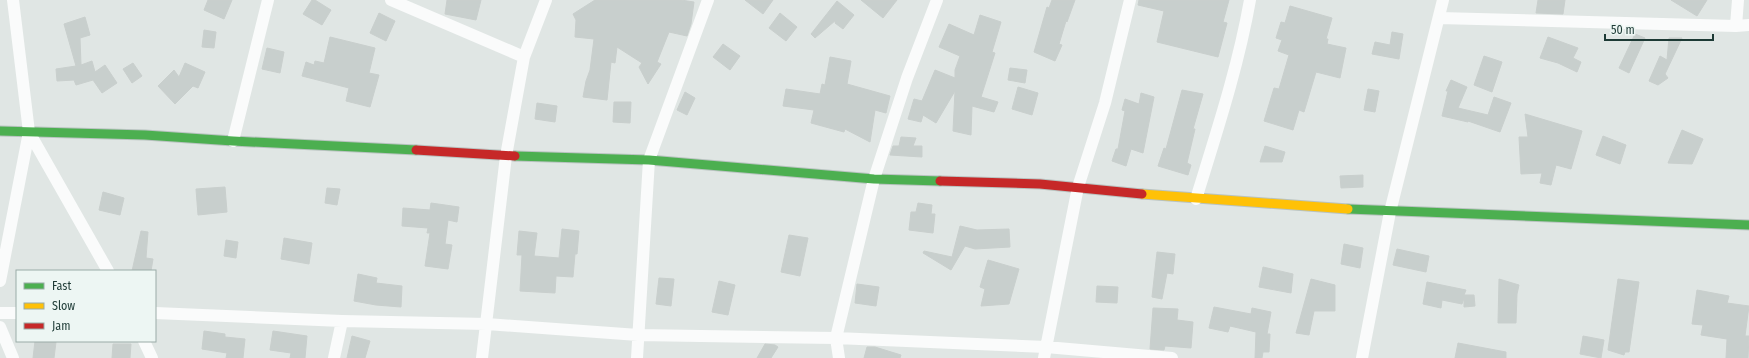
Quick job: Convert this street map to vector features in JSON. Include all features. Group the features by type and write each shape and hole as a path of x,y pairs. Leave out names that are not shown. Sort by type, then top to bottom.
{"street":[{"path":"0,281 29,132 13,0"},
{"path":"233,141 268,0"},
{"path":"391,0 524,57"},
{"path":"482,358 506,156 524,57 546,0"},
{"path":"637,358 650,160 708,0"},
{"path":"839,358 836,338 874,179 907,78 937,0"},
{"path":"1045,352 1078,187 1105,103 1130,0"},
{"path":"1196,199 1226,98 1246,23 1250,0"},
{"path":"1362,358 1390,212 1443,0"},
{"path":"1736,26 1738,0"},
{"path":"1439,18 1736,26 1749,25"},
{"path":"0,131 145,135 233,141 364,146 506,156 650,160 874,179 1040,184 1196,199 1390,212 1749,225"},
{"path":"29,132 107,270"},
{"path":"0,313 16,312"},
{"path":"156,313 342,321 487,324 638,335 836,338 1045,352 1172,358"},
{"path":"334,358 342,321"},
{"path":"0,327 13,358"},
{"path":"144,342 152,358"}],"building":[{"path":"208,0 232,0 224,19 204,10"},
{"path":"312,0 315,0 331,10 322,25 303,14"},
{"path":"447,0 481,0 476,20 445,14"},
{"path":"595,0 681,0 694,2 691,24 687,36 669,32 657,62 661,64 648,84 639,67 642,63 617,47 615,63 611,62 607,100 583,97 590,70 594,39 575,37 576,20 573,14"},
{"path":"745,0 773,0 763,14"},
{"path":"861,0 897,0 883,18"},
{"path":"1052,0 1075,0 1067,22 1066,21 1059,44 1062,45 1055,61 1034,52 1047,7 1049,8"},
{"path":"1139,0 1229,0 1223,22 1227,23 1218,57 1157,42 1164,11 1138,5"},
{"path":"1538,0 1565,0 1563,14 1536,13"},
{"path":"1671,0 1707,0 1697,16"},
{"path":"837,1 854,15 843,29 835,23 836,20 815,38 811,34"},
{"path":"1290,6 1332,18 1326,39 1328,39 1327,44 1346,48 1340,78 1316,72 1304,112 1299,110 1293,130 1264,121 1274,88 1279,89 1289,55 1278,51 1282,40 1276,38 1281,22 1285,23"},
{"path":"379,13 395,21 386,41 370,33"},
{"path":"780,13 797,27 786,41 769,28"},
{"path":"980,15 1001,22 992,52 995,53 981,97 998,102 994,112 972,106 971,135 953,131 955,91 936,123 923,115 921,122 908,119 914,99 922,101 935,70 955,78 955,70 960,56 939,47 949,24 974,35"},
{"path":"85,17 90,35 80,38 81,65 92,61 95,72 105,65 117,83 102,93 93,80 76,85 74,80 57,81 56,69 76,66 64,24"},
{"path":"204,30 216,32 214,48 202,47"},
{"path":"1392,32 1403,34 1399,59 1372,54 1375,42 1390,45"},
{"path":"1635,34 1645,38 1629,73 1619,68"},
{"path":"330,37 375,48 369,73 379,75 370,107 346,101 349,88 302,76 306,62 314,65 315,61 324,63"},
{"path":"1548,37 1578,48 1573,58 1581,62 1577,72 1558,63 1540,58"},
{"path":"1669,38 1682,38 1665,74 1668,78 1658,85 1649,81 1660,56 1667,60"},
{"path":"723,44 740,56 730,70 713,57"},
{"path":"267,48 284,52 280,73 262,69"},
{"path":"1484,56 1502,62 1492,92 1474,85"},
{"path":"830,57 851,61 847,84 890,96 886,113 875,110 870,142 845,129 844,132 811,123 814,110 783,106 786,89 820,94 822,84 825,85"},
{"path":"133,63 142,76 132,83 123,69"},
{"path":"185,63 205,72 198,88 193,86 175,104 158,86 174,70 179,77"},
{"path":"1010,68 1027,70 1025,83 1008,80"},
{"path":"1451,80 1467,87 1458,108 1488,115 1494,97 1511,103 1500,132 1468,121 1442,116 1448,91 1446,91"},
{"path":"1018,87 1038,93 1032,115 1012,109"},
{"path":"1368,89 1379,91 1375,112 1364,110"},
{"path":"1182,90 1203,94 1193,129 1195,129 1187,163 1191,165 1188,175 1158,166 1164,148 1166,149"},
{"path":"685,92 695,98 687,115 677,110"},
{"path":"1141,93 1154,97 1143,153 1131,149 1126,166 1112,161 1116,149 1118,149 1125,111 1122,110 1125,99 1139,104"},
{"path":"614,102 631,102 630,123 613,122"},
{"path":"537,103 557,106 555,122 535,119"},
{"path":"1525,114 1582,131 1571,169 1556,165 1551,185 1540,183 1542,173 1521,174 1519,137 1528,137"},
{"path":"1682,130 1703,139 1692,164 1668,163"},
{"path":"1603,136 1626,145 1620,164 1596,155"},
{"path":"901,137 916,138 913,146 922,146 922,157 890,155 893,146 899,146"},
{"path":"1265,146 1285,152 1282,162 1260,162"},
{"path":"1363,175 1363,187 1341,188 1340,176"},
{"path":"225,187 227,212 198,215 196,189"},
{"path":"327,188 340,189 337,205 325,203"},
{"path":"103,192 124,198 120,215 99,210"},
{"path":"431,203 459,207 457,222 448,220 445,244 452,245 448,269 425,266 430,233 427,233 428,228 402,226 403,208 430,210"},
{"path":"918,203 932,205 931,214 935,214 933,233 909,230 911,212 916,212"},
{"path":"960,226 977,230 1009,229 1010,247 975,249 965,246 951,270 923,253 924,251 952,257"},
{"path":"562,229 579,231 573,277 556,276 555,293 520,291 522,255 517,255 519,231 537,233 534,256 559,258"},
{"path":"141,231 148,232 146,258 153,259 151,270 132,270"},
{"path":"789,235 808,238 800,276 781,272"},
{"path":"284,238 312,243 309,264 281,259"},
{"path":"226,240 238,242 236,258 224,256"},
{"path":"1344,244 1363,248 1360,268 1341,264"},
{"path":"1397,249 1429,256 1426,272 1393,265"},
{"path":"1157,252 1175,254 1173,274 1167,273 1162,299 1152,297"},
{"path":"988,260 1019,269 1009,304 981,306 985,289 980,287"},
{"path":"1263,267 1293,274 1291,293 1259,287"},
{"path":"358,274 377,278 376,283 402,286 401,307 354,301"},
{"path":"659,278 674,279 671,306 656,304"},
{"path":"1311,279 1335,285 1335,311 1314,311 1309,335 1296,333"},
{"path":"1499,279 1519,285 1517,294 1516,323 1498,323"},
{"path":"1618,279 1639,282 1629,352 1625,352 1624,355 1608,350"},
{"path":"719,281 735,285 728,315 712,312"},
{"path":"1427,282 1466,290 1464,295 1474,295 1475,306 1464,307 1464,298 1462,304 1442,300 1441,308 1423,304"},
{"path":"857,284 879,287 876,306 855,303"},
{"path":"1097,286 1118,287 1117,303 1096,302"},
{"path":"1697,290 1729,296 1727,303 1749,306 1745,336 1749,336 1748,358 1726,358 1727,339 1701,335 1703,325 1692,324"},
{"path":"1214,307 1251,314 1252,308 1271,312 1267,334 1270,334 1269,352 1263,352 1262,358 1255,358 1256,332 1230,326 1228,332 1209,328"},
{"path":"1153,308 1178,309 1177,320 1193,322 1191,348 1165,346 1164,350 1150,349"},
{"path":"204,331 225,334 225,337 245,339 243,358 226,358 227,353 202,349"},
{"path":"273,331 307,336 305,358 290,358 291,353 270,350"},
{"path":"352,336 370,341 365,358 347,358"},
{"path":"1583,336 1604,340 1601,358 1580,354"},
{"path":"35,342 56,342 54,358 33,358"},
{"path":"1458,343 1506,352 1506,358 1455,358"},
{"path":"113,344 131,344 130,358 112,358"},
{"path":"765,344 775,345 778,347 771,358 757,358"},
{"path":"867,347 875,347 901,355 900,358 864,358"}],"traffic: fast":[{"path":"0,131 145,135 416,150"},
{"path":"515,156 649,160 874,179 940,181"},
{"path":"1348,209 1749,225"}],"traffic: slow":[{"path":"1142,194 1348,209"}],"traffic: jam":[{"path":"416,150 515,156"},
{"path":"940,181 1040,184 1142,194"}]}
